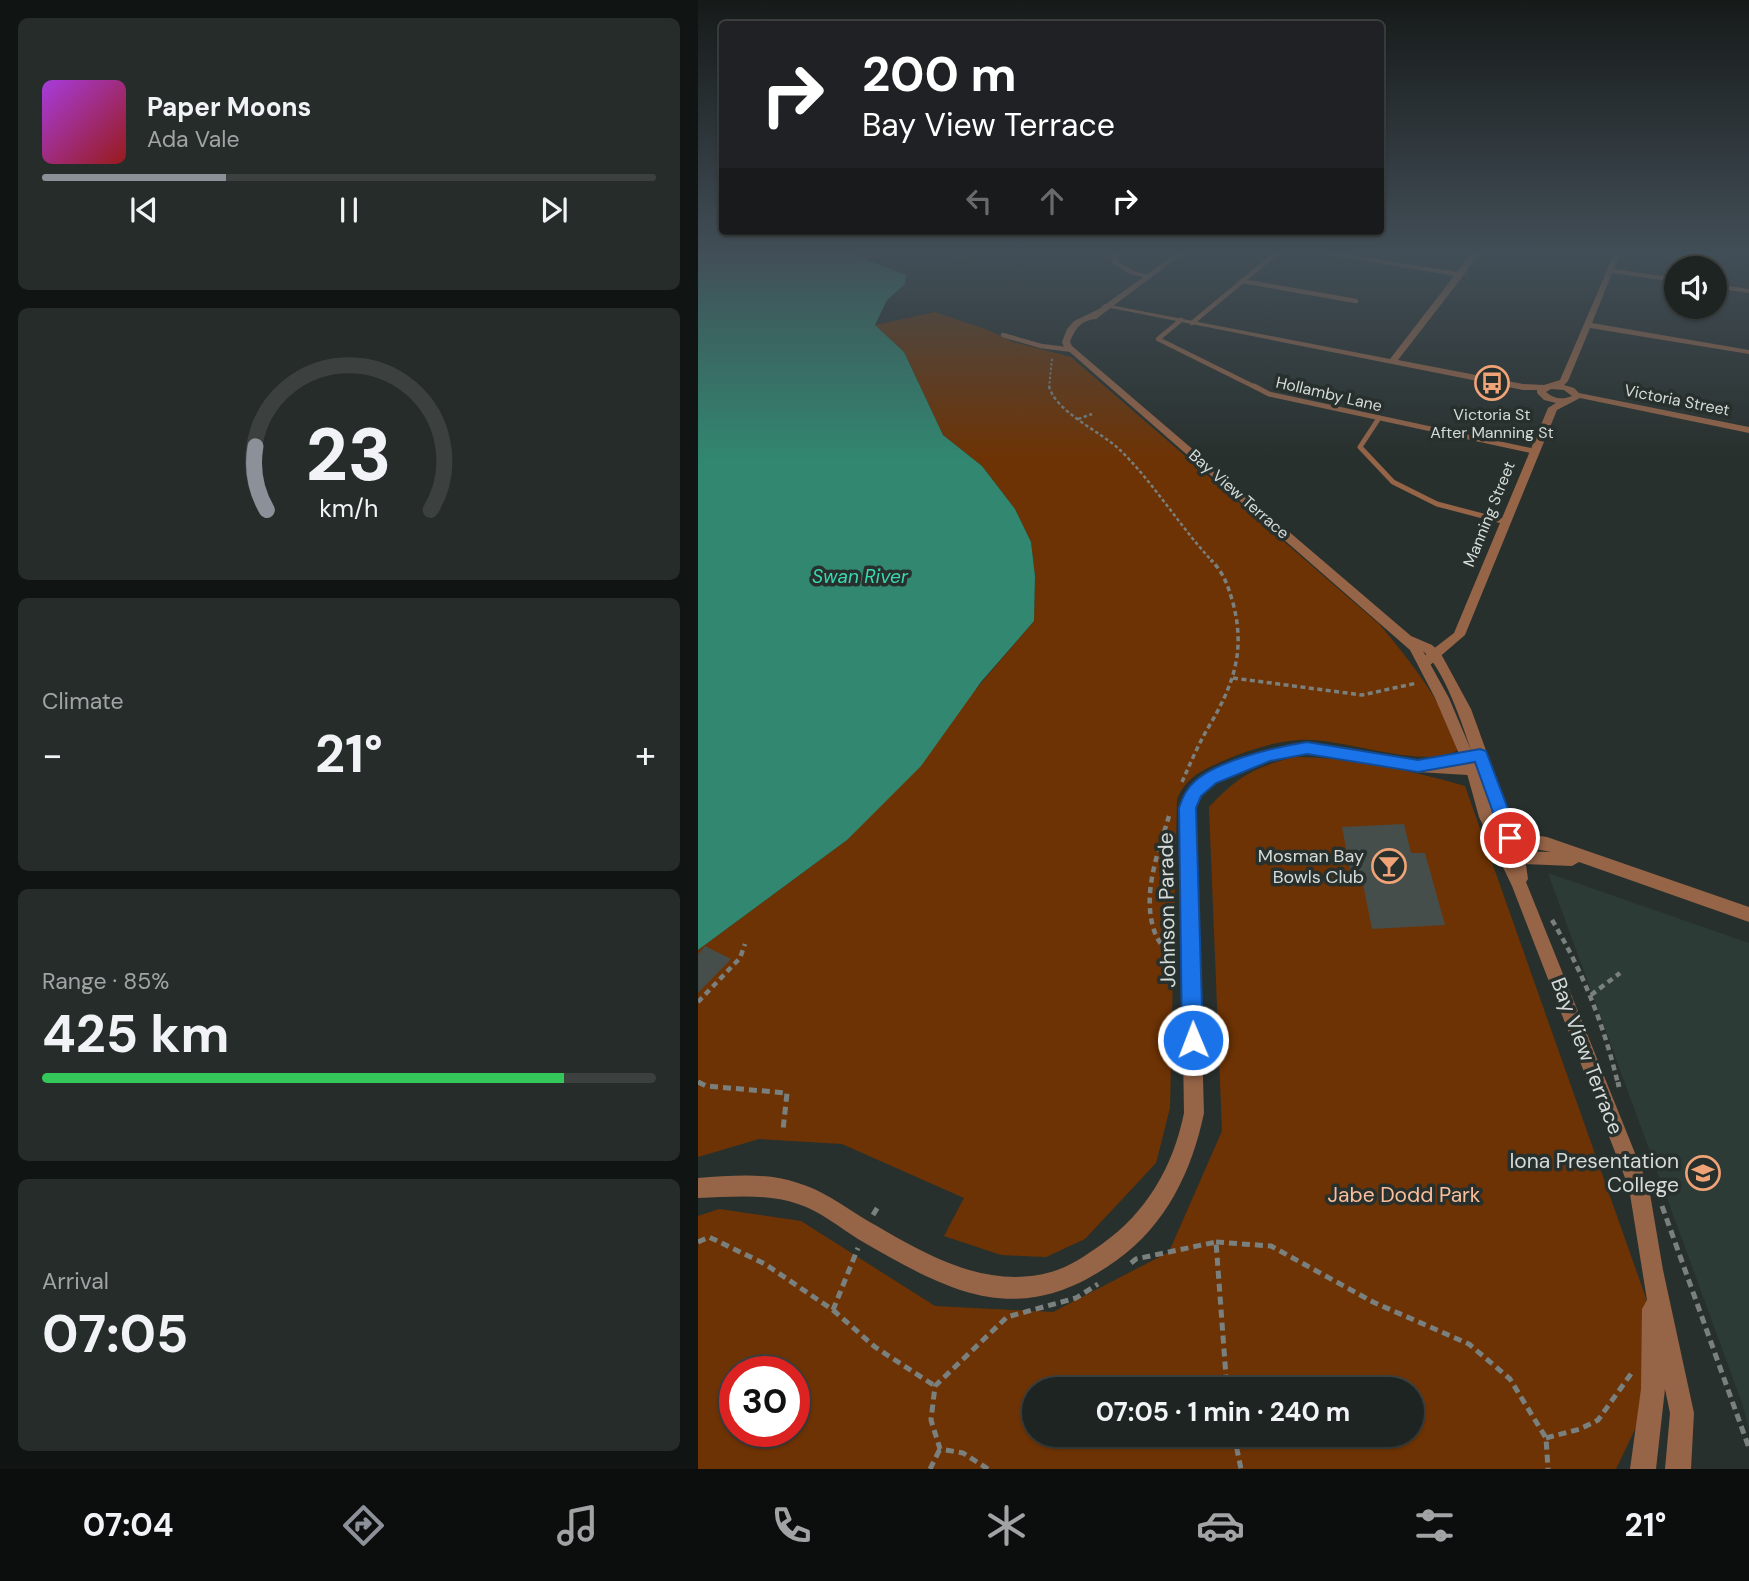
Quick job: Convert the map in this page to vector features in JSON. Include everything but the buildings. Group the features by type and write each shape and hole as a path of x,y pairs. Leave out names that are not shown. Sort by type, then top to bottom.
{"street":[{"name":"Bay View Terrace","path":"1086,323 1071,336 1068,347 1426,655 1464,709 1477,763 1520,886 1639,1188 1652,1270 1682,1413 1678,1469"},
{"name":"Victoria Street","path":"1192,323 1523,387 1558,397 1599,401 1749,430"},
{"path":"1392,362 1423,323"},
{"path":"1558,397 1588,325 1749,352"},
{"path":"1555,386 1564,381"},
{"path":"1555,386 1558,397"},
{"path":"1555,386 1558,397"},
{"name":"Manning Street","path":"1426,655 1459,635 1533,451 1558,397"},
{"name":"Bay View Terrace","path":"1426,655 1432,680 1477,763"},
{"name":"Johnson Parade","path":"698,1188 764,1187 807,1197 945,1274 995,1290 1023,1291 1050,1284 1100,1262 1144,1225 1164,1199 1189,1143 1194,1113 1187,808 1194,792 1230,768 1267,755 1307,748 1418,766 1477,763"},
{"path":"1503,837 1547,844 1749,915"},
{"path":"1511,858 1559,858 1594,862"},
{"name":"Bay View Terrace","path":"1643,1469 1652,1425 1655,1370 1652,1270"}],"lane":[{"name":"Hollamby Lane","path":"1178,323 1158,339 1270,394 1533,451"},
{"path":"1003,335 1056,349 1073,350"},
{"path":"1379,418 1360,447 1393,482 1437,505 1506,522"}],"path":[{"path":"1056,349 1051,365 1049,389 1053,396 1078,419 1120,449 1199,547 1222,571 1237,619 1239,647 1233,678 1222,706 1207,729 1180,787"},
{"path":"1078,419 1092,414"},
{"path":"1233,678 1362,695 1432,680"},
{"path":"1171,811 1152,870 1149,905 1155,933 1176,970"},
{"path":"698,1002 740,958 745,944"},
{"path":"1591,995 1620,973"},
{"path":"698,1082 706,1086 787,1093 783,1130"},
{"path":"833,1310 865,1231 879,1205"},
{"path":"698,1242 708,1237 764,1264 833,1310 875,1347 935,1386"},
{"path":"1126,1266 1136,1259 1216,1242 1271,1246 1373,1303 1469,1344 1510,1379 1546,1438 1548,1469"},
{"path":"1216,1242 1226,1377"},
{"path":"930,1469 940,1449 931,1420 935,1386 1007,1317 1076,1298 1106,1279"},
{"path":"1546,1438 1575,1431 1599,1420 1625,1377 1636,1369 1655,1370"},
{"path":"1236,1447 1241,1469"},
{"path":"940,1449 963,1453 988,1469"}],"shaded area":[{"name":"Iona Presentation College","path":"1548,873 1749,943 1749,1428 1742,1403"}],"green space":[{"path":"886,323 966,323 1013,342 1071,357 1380,625 1415,668 1435,700 1458,750 1424,757 1316,740 1289,741 1233,756 1191,779 1181,791 1177,799 1170,1108 1156,1163 1085,1239 1046,1257 1001,1255 944,1236 964,1198 842,1144 759,1139 698,1157 698,950 847,840 1034,621 1035,576 1031,542 1015,509 982,466 943,435 904,352 875,325"},
{"name":"Jabe Dodd Park","path":"1294,757 1316,758 1402,770 1465,786 1647,1301 1649,1400 1616,1469 698,1469 698,1216 719,1209 801,1221 935,1306 1053,1312 1169,1252 1222,1131 1209,807 1229,788 1257,769"}],"water":[{"name":"Swan River","path":"698,323 876,323 875,325 904,352 943,435 982,466 1015,509 1031,542 1035,576 1034,621 981,682 921,766 847,840 698,950"}],"place":[{"name":"Victoria St After Manning St","path":"1492,383"},
{"name":"Mosman Bay Bowls Club","path":"1389,866"},
{"name":"Iona Presentation College","path":"1703,1173"}],"route":[{"path":"1193,1040 1187,808 1194,792 1210,779 1230,768 1267,755 1307,748 1418,766 1480,755 1510,838"}]}
